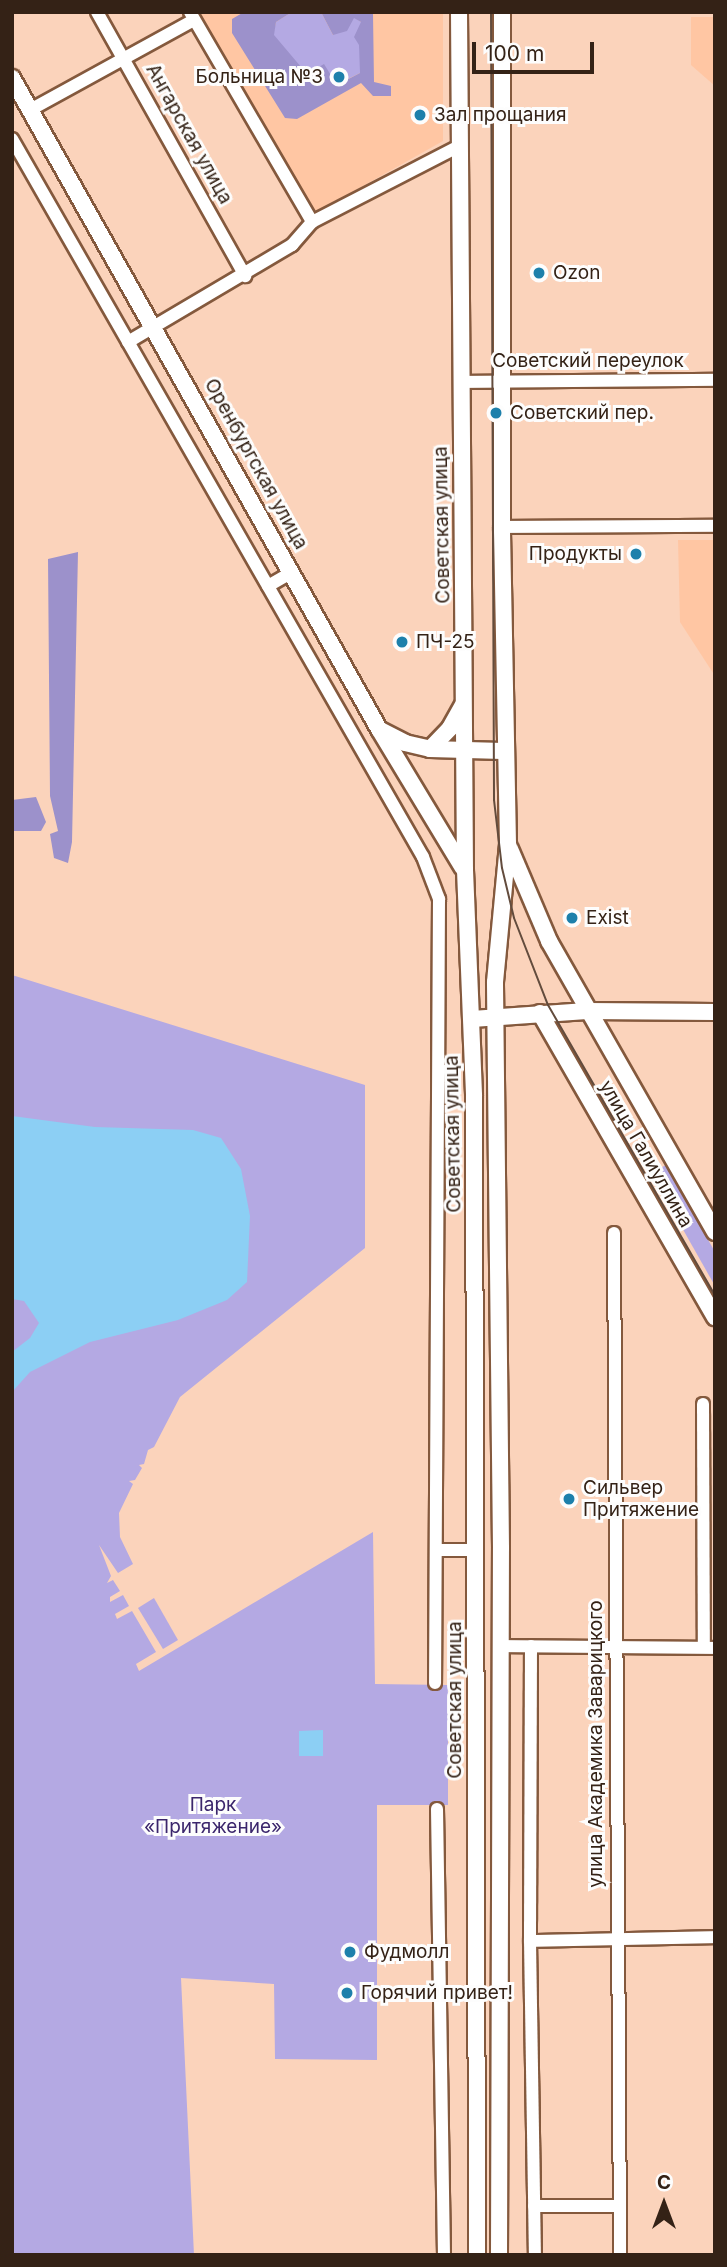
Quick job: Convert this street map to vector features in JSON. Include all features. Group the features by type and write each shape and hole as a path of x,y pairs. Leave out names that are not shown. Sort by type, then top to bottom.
{"main road":[{"name":"Советская улица","path":"459,12 464,870 472,1019 477,1550 477,2255"},
{"path":"499,2255 500,1550 495,982 508,844 503,751 502,12"},
{"name":"Оренбургская улица","path":"12,78 155,326 379,729 464,870"},
{"path":"430,749 450,728 465,703"},
{"path":"379,729 405,743 430,749 503,751"},
{"path":"508,844 549,941 587,1011"},
{"path":"472,1019 587,1011 715,1012"},
{"name":"улица Галиуллина","path":"587,1011 715,1232"},
{"name":"улица Галиуллина","path":"540,1013 715,1317"},
{"path":"477,1550 500,1550"},
{"path":"477,2115 499,2115"}],"street":[{"name":"Ангарская улица","path":"97,12 245,276"},
{"path":"30,110 125,58 192,16 312,222"},
{"path":"12,139 423,857 439,899 435,1683"},
{"path":"128,342 245,276 292,245 312,222 459,146"},
{"name":"Советский переулок","path":"461,382 715,380"},
{"path":"502,527 715,526"},
{"path":"268,586 292,572"},
{"name":"улица Академика Заварицкого","path":"614,1233 616,1938 620,2255"},
{"path":"499,1646 709,1647 703,1404"},
{"path":"437,1550 477,1550"},
{"path":"531,1646 530,1941 535,2255"},
{"path":"437,1809 443,2255"},
{"path":"530,1941 715,1937"},
{"path":"534,2206 620,2206"}],"shaded area":[{"name":"Больница №3","path":"197,12 443,12 443,141 313,214"},
{"path":"244,12 292,12 276,22 274,35 307,74 324,64 337,85 360,73 359,45 354,37 361,22 354,18 347,31 333,35 321,12 402,12 373,14 374,82 391,86 391,96 373,96 361,83 297,119 285,118 232,33 232,19"},
{"path":"691,17 715,17 715,86 691,65"},
{"path":"678,540 715,540 715,676 680,622"},
{"path":"78,552 72,842 68,863 54,858 50,834 58,831 50,796 48,559"},
{"path":"36,797 46,822 41,831 12,831 12,800"}],"green space":[{"path":"292,12 321,12 333,35 354,17 361,22 360,73 336,85 307,75 273,35 276,22"},
{"name":"Парк «Притяжение»","path":"12,975 365,1085 365,1248 180,1397 154,1447 148,1450 144,1464 139,1465 142,1468 135,1480 129,1481 133,1484 119,1513 120,1537 133,1564 118,1573 99,1545 111,1576 107,1583 113,1580 120,1591 110,1597 110,1602 123,1595 129,1606 115,1614 117,1619 132,1611 156,1652 136,1664 139,1671 373,1532 375,1684 448,1685 448,1805 377,1805 377,2060 275,2059 274,1984 181,1978 194,2255 12,2255"},
{"path":"666,1165 715,1252 715,1286 651,1173"},
{"path":"154,1598 178,1640 163,1649 138,1608"}],"water":[{"path":"12,1116 95,1127 193,1130 221,1138 241,1169 250,1216 247,1282 227,1300 178,1320 90,1342 30,1372 12,1392 12,1352 30,1338 39,1323 24,1301 12,1299"},
{"path":"323,1730 323,1756 299,1756 299,1731"}],"tram line":[{"path":"491,12 494,800 502,868 514,918 548,1005 715,1296"}],"place":[{"name":"Больница №3","path":"339,77"},
{"name":"Зал прощания","path":"420,115"},
{"name":"Ozon","path":"539,273"},
{"name":"Советский пер.","path":"496,413"},
{"name":"Продукты","path":"636,554"},
{"name":"ПЧ-25","path":"402,642"},
{"name":"Exist","path":"572,918"},
{"name":"Сильвер Притяжение","path":"569,1499"},
{"name":"Фудмолл","path":"350,1952"},
{"name":"Горячий привет!","path":"347,1993"}]}
